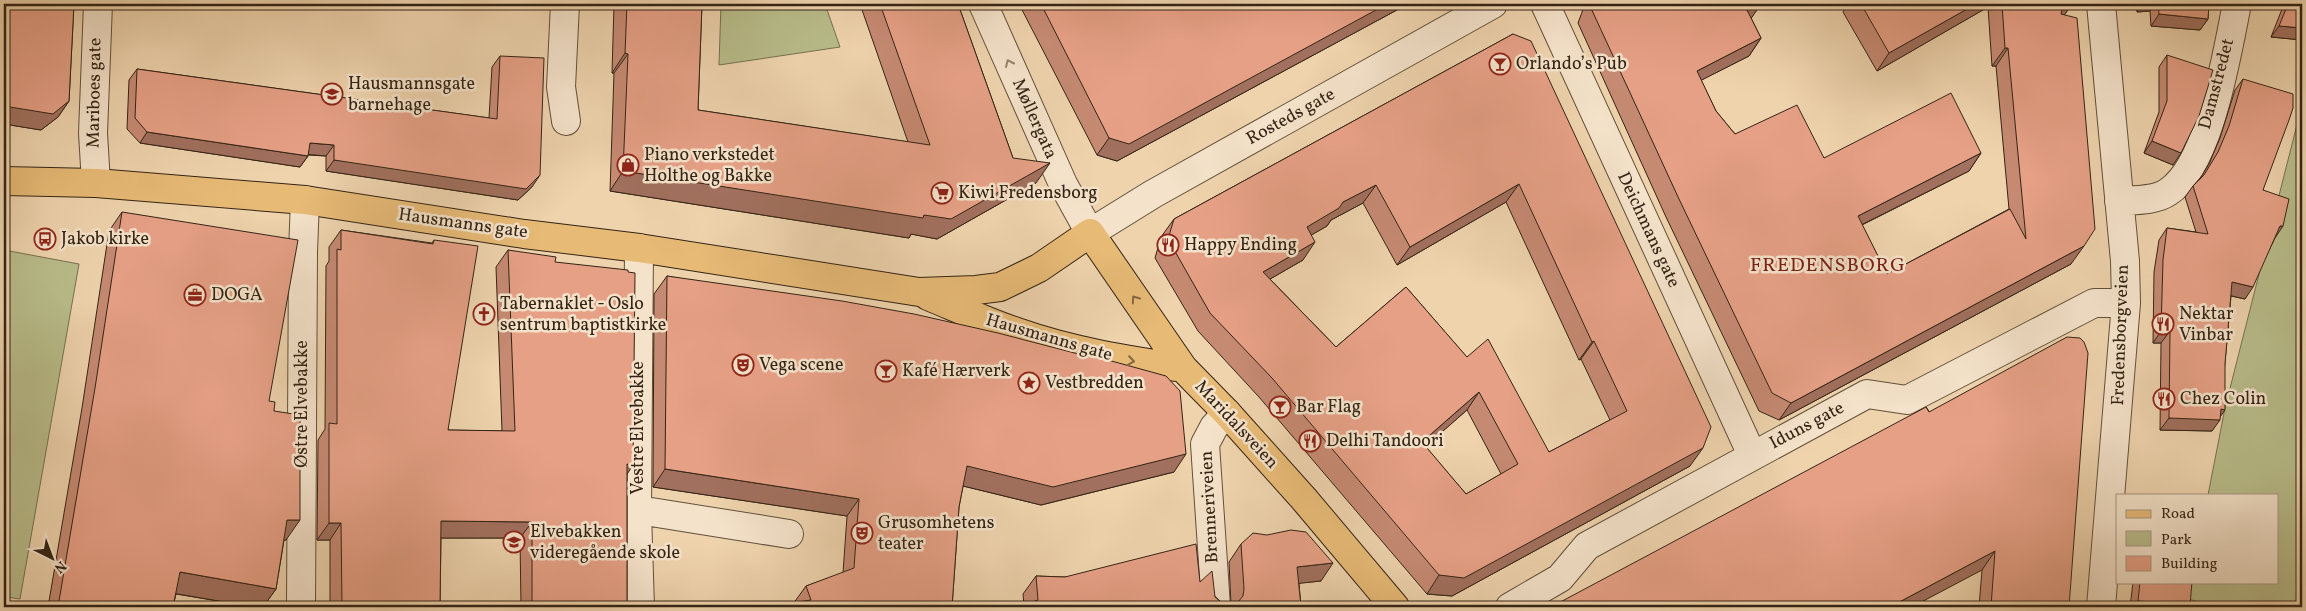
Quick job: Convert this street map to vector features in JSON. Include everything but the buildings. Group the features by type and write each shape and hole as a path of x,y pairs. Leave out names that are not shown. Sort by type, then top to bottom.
{"main road":[{"name":"Hausmanns gate","path":"4,181 96,183 305,200 514,232 639,248 919,292 976,290 1000,287 1039,268 1090,233"},
{"name":"Maridalsveien","path":"1090,233 1182,368 1227,413 1395,607"},
{"name":"Hausmanns gate","path":"919,292 1018,332 1067,347 1119,359 1182,368"}],"street":[{"name":"Mariboes gate","path":"96,183 93,133 98,4"},
{"path":"565,4 561,87 566,121"},
{"name":"Møllergata","path":"983,4 1063,184 1090,233"},
{"name":"Rosteds gate","path":"1090,233 1161,190 1493,4"},
{"name":"Deichmans gate","path":"1545,4 1752,455"},
{"name":"Fredensborgveien","path":"2101,4 2119,201 2126,303 2101,607"},
{"name":"Damstredet","path":"2119,201 2154,198 2166,194 2178,185 2191,164 2218,97 2237,4"},
{"name":"Østre Elvebakke","path":"301,607 305,200"},
{"name":"Vestre Elvebakke","path":"639,248 637,513 640,607"},
{"name":"Iduns gate","path":"1510,607 1560,578 1587,546 1752,455 1868,394 1907,400 2094,303 2126,303"},
{"name":"Brenneriveien","path":"1216,607 1205,444 1214,427 1227,413"},
{"path":"637,513 651,512 789,534"}],"green space":[{"path":"721,4 825,4 840,47 719,65"},
{"path":"2302,105 2302,607 2219,607 2188,599 2191,584 2278,584 2278,494 2208,494 2225,408"},
{"path":"4,250 79,264 20,599 6,597 4,606"}],"place":[{"name":"Orlando’s Pub","path":"1500,64"},
{"name":"Hausmannsgate barnehage","path":"332,94"},
{"name":"Piano verkstedet Holthe og Bakke","path":"628,165"},
{"name":"Kiwi Fredensborg","path":"942,193"},
{"name":"Jakob kirke","path":"45,239"},
{"name":"Happy Ending","path":"1168,245"},
{"name":"DOGA","path":"195,295"},
{"name":"Tabernaklet - Oslo sentrum baptistkirke","path":"484,314"},
{"name":"Nektar Vinbar","path":"2163,324"},
{"name":"Vega scene","path":"743,365"},
{"name":"Kafé Hærverk","path":"886,371"},
{"name":"Vestbredden","path":"1029,383"},
{"name":"Chez Colin","path":"2164,399"},
{"name":"Bar Flag","path":"1280,407"},
{"name":"Delhi Tandoori","path":"1310,441"},
{"name":"Grusomhetens teater","path":"862,533"},
{"name":"Elvebakken videregående skole","path":"514,542"}],"district":[{"name":"FREDENSBORG","path":"1828,266"}]}
